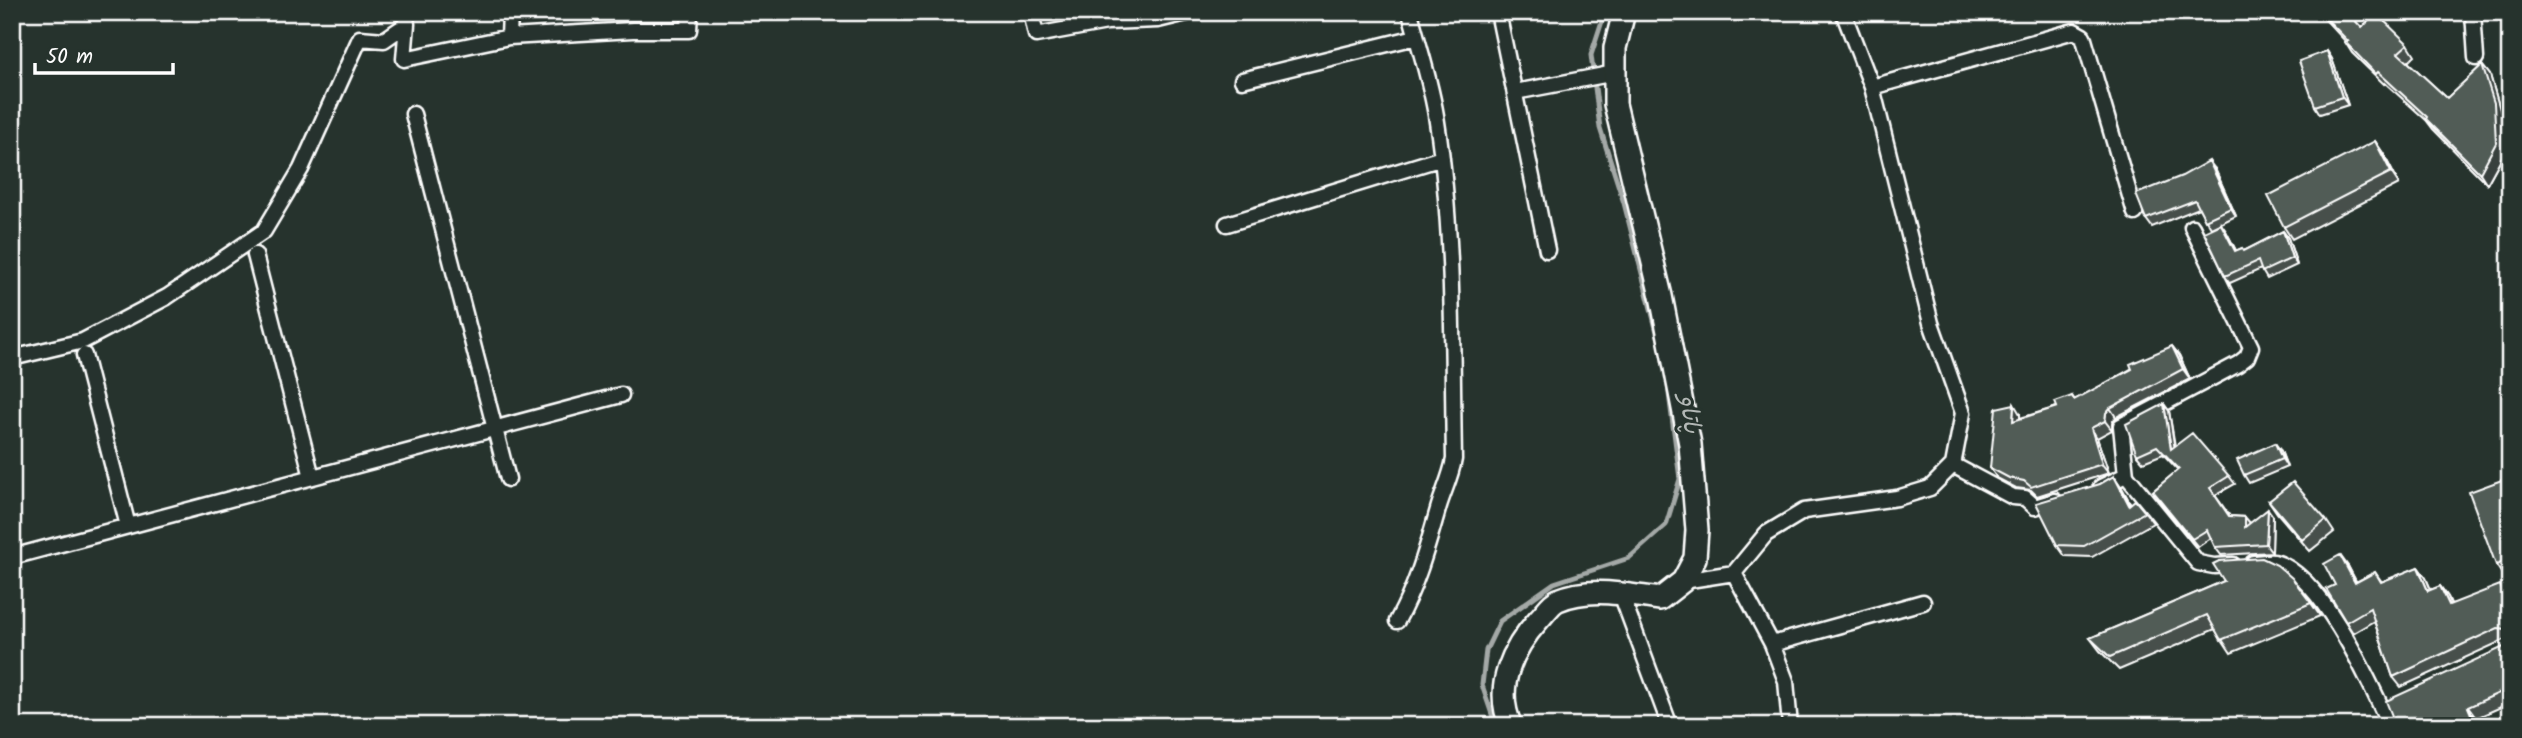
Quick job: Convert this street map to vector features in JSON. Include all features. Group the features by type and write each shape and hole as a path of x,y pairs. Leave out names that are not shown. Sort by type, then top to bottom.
{"street":[{"path":"509,37 510,12"},
{"path":"406,18 404,58 509,37 633,30 689,30 690,12"},
{"path":"1031,12 1035,35 1107,22 1158,20 1191,12"},
{"path":"1397,621 1413,591 1454,459 1450,290 1442,158 1437,118 1410,12"},
{"path":"1498,12 1547,250"},
{"path":"1511,726 1505,713 1506,670 1522,638 1556,600 1590,592 1660,599 1683,581 1695,558 1697,530 1690,444 1661,296 1615,104 1615,48 1624,12"},
{"path":"1683,581 1734,573 1766,534 1804,511 1897,498 1930,488 1953,465 1963,413 1930,323 1872,87 1843,12"},
{"path":"2473,12 2476,58"},
{"path":"12,358 83,341 167,297 264,230 301,169 360,38 384,40 406,18"},
{"path":"1872,87 2074,31 2083,36 2135,213"},
{"path":"1242,80 1416,37"},
{"path":"1515,92 1615,74"},
{"path":"413,114 508,479"},
{"path":"1227,224 1442,158"},
{"path":"2192,227 2251,347 2247,357 2238,364 2120,426 2126,475 2198,563 2214,566 2273,562 2290,569 2314,591 2387,704 2390,726"},
{"path":"255,255 312,477"},
{"path":"84,355 128,526"},
{"path":"12,557 621,395"},
{"path":"1953,465 2013,497 2025,498 2035,507 2105,486 2126,475"},
{"path":"1734,573 1772,644 1786,681 1790,726"},
{"path":"1621,594 1670,726"},
{"path":"1772,644 1923,602"}],"building":[{"path":"2320,12 2347,12 2362,28 2376,13 2408,44 2398,53 2447,98 2482,65 2494,103 2496,143 2480,173 2426,119 2427,117 2378,72 2376,74"},
{"path":"2327,51 2342,97 2315,106 2299,61"},
{"path":"2375,141 2391,172 2284,227 2268,196"},
{"path":"2209,161 2231,208 2205,220 2195,200 2146,219 2136,194 2182,176"},
{"path":"2221,224 2235,251 2242,248 2244,251 2283,231 2292,258 2262,272 2258,261 2225,276 2204,232"},
{"path":"2172,346 2183,369 2110,408 2105,421 2091,428 2102,464 2031,487 2024,481 2009,478 1990,468 1996,408 2014,404 2013,421 2057,407 2055,402 2072,396 2074,400 2132,369 2130,364"},
{"path":"2164,404 2171,449 2192,433 2229,476 2210,488 2229,516 2245,517 2245,527 2268,509 2266,544 2215,547 2207,530 2192,539 2153,491 2179,469 2157,446 2137,455 2126,424"},
{"path":"2275,443 2282,459 2244,475 2237,460"},
{"path":"2114,476 2129,505 2135,500 2145,512 2084,546 2057,545 2036,503 2100,484"},
{"path":"2510,477 2510,560 2496,565 2469,492"},
{"path":"2293,482 2326,520 2302,540 2269,501"},
{"path":"2340,555 2355,583 2375,572 2381,582 2418,567 2428,591 2440,586 2449,605 2500,585 2510,609 2510,632 2498,628 2393,677 2370,608 2346,622 2326,589 2335,585 2324,564"},
{"path":"2262,558 2277,565 2292,578 2311,603 2221,640 2207,615 2110,657 2090,638 2224,581 2213,564 2219,561"},
{"path":"2510,643 2510,688 2468,707 2476,726 2392,726 2392,716 2386,701"}],"waterway":[{"name":"پاتاو","path":"1605,12 1591,55 1600,128 1624,203 1660,344"},
{"name":"پاتاو","path":"1496,726 1482,685 1486,650 1500,621 1554,583 1629,558 1666,525 1680,479 1667,378"}]}
